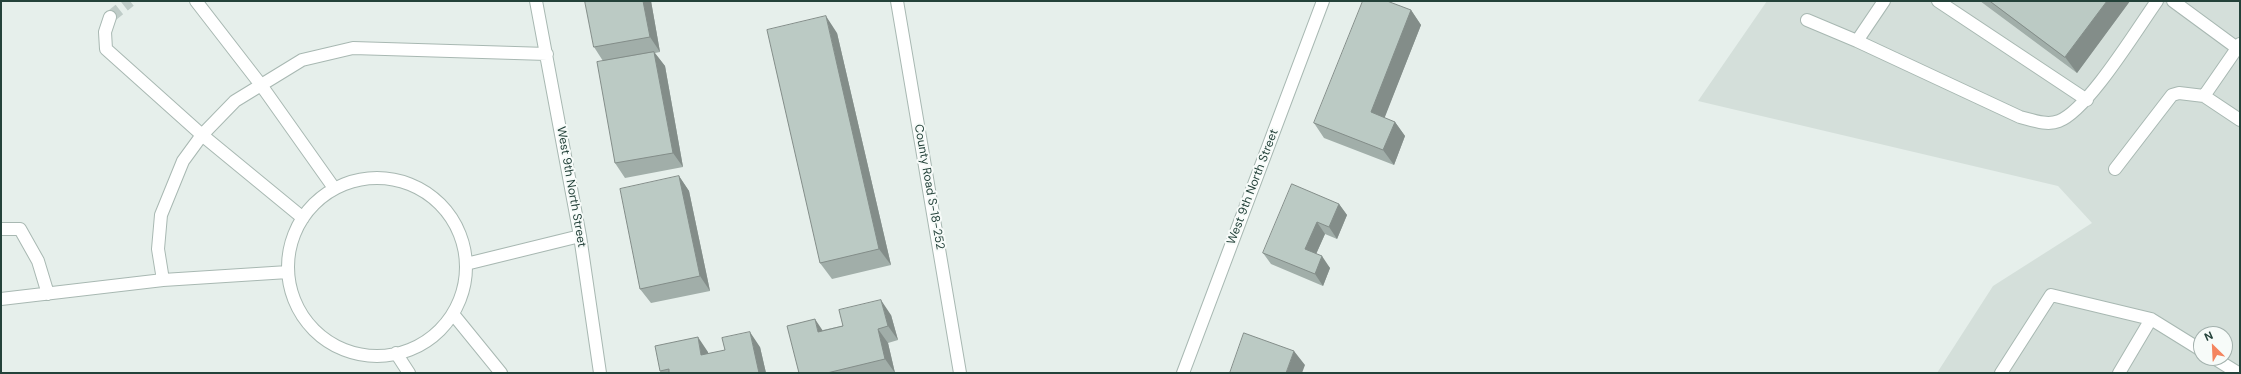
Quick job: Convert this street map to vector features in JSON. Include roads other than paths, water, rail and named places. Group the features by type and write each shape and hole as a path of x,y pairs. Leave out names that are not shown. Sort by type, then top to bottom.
{"street":[{"path":"196,1 261,85 334,188"},
{"name":"West 9th North Street","path":"536,1 580,236 600,373"},
{"name":"County Road S-18-252","path":"897,1 960,373"},
{"name":"West 9th North Street","path":"1183,373 1323,1"},
{"path":"1857,41 1884,1"},
{"path":"1938,1 2087,100"},
{"path":"1807,20 1857,41 2020,117 2034,121 2058,122 2071,114 2087,100 2157,1"},
{"path":"2173,1 2239,46 2204,96"},
{"path":"110,17 105,32 106,49 202,135 303,218"},
{"path":"163,280 158,249 162,215 183,161 202,135 235,100 302,60 352,48 547,54"},
{"path":"2115,169 2172,95 2179,93 2204,96 2240,120"},
{"path":"362,178 392,178 419,187 443,205 459,229 467,258 465,287 453,314 434,337 407,351 396,353 378,356 348,352 322,338 302,317 290,289 287,259 294,231 311,206 334,188 362,178"},
{"path":"1,229 20,229 38,261 48,294"},
{"path":"466,264 580,236"},
{"path":"1,299 163,280 288,272"},
{"path":"2001,373 2051,295 2151,319 2193,345"},
{"path":"453,314 501,373"},
{"path":"2118,373 2151,319"},
{"path":"396,353 409,373"},
{"path":"2227,366 2238,373"}],"tunnel":[{"path":"110,17 130,1"}]}
